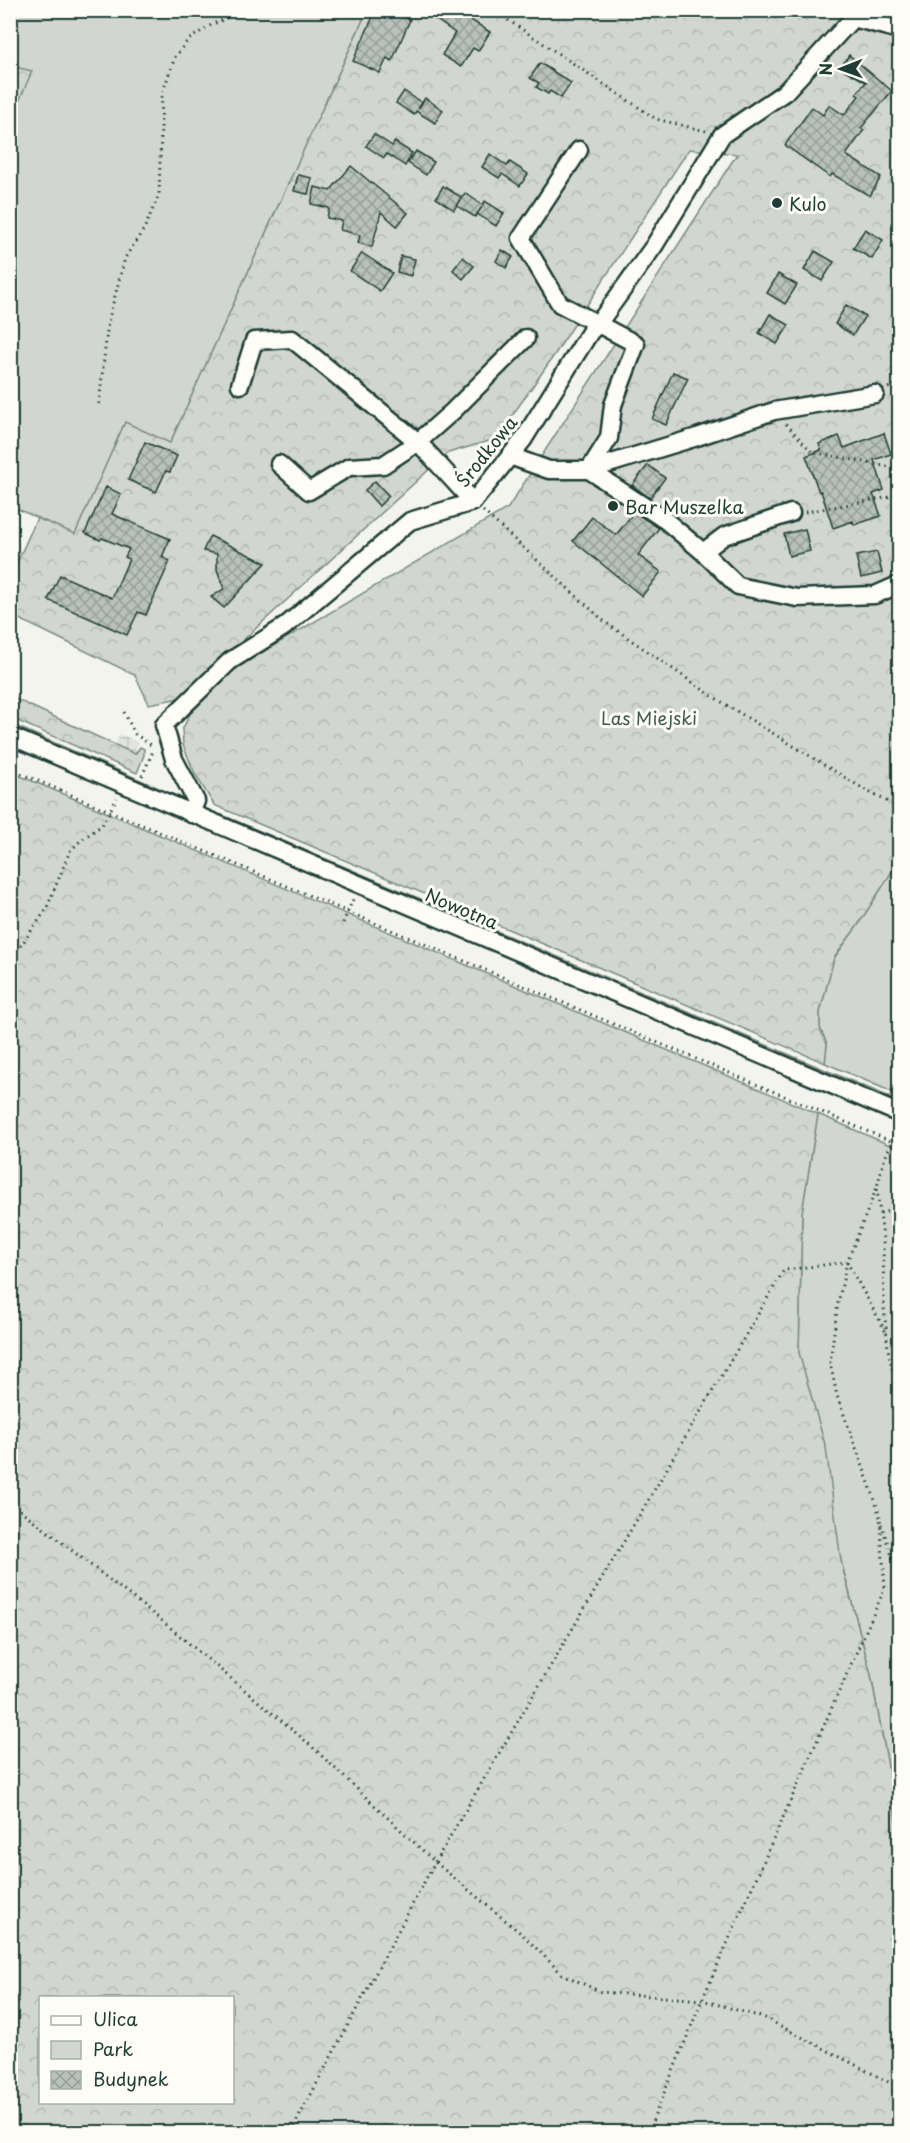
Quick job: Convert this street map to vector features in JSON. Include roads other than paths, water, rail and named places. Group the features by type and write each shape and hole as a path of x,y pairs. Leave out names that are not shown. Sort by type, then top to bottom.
{"street":[{"name":"Środkowa","path":"191,814 196,801 174,759 164,725 230,661 284,627 410,521 473,502 523,440 590,332 654,246 722,135 785,92 854,18 900,30"},
{"path":"579,150 521,238 560,304 636,345 613,405 609,438 589,470"},
{"path":"279,464 309,491 349,466 383,465 418,442 453,411 526,338"},
{"path":"240,385 254,341 292,339 418,442 473,502"},
{"path":"510,456 549,470 589,470 774,411 875,394"},
{"path":"589,470 665,520 738,586 797,598 875,595 900,584"},
{"path":"703,552 724,536 791,513"},
{"name":"Nowotna","path":"10,736 900,1114"}],"place":[{"name":"Kulo","path":"777,203"},
{"name":"Bar Muszelka","path":"613,506"}],"park label":[{"name":"Las Miejski","path":"649,717"}]}
